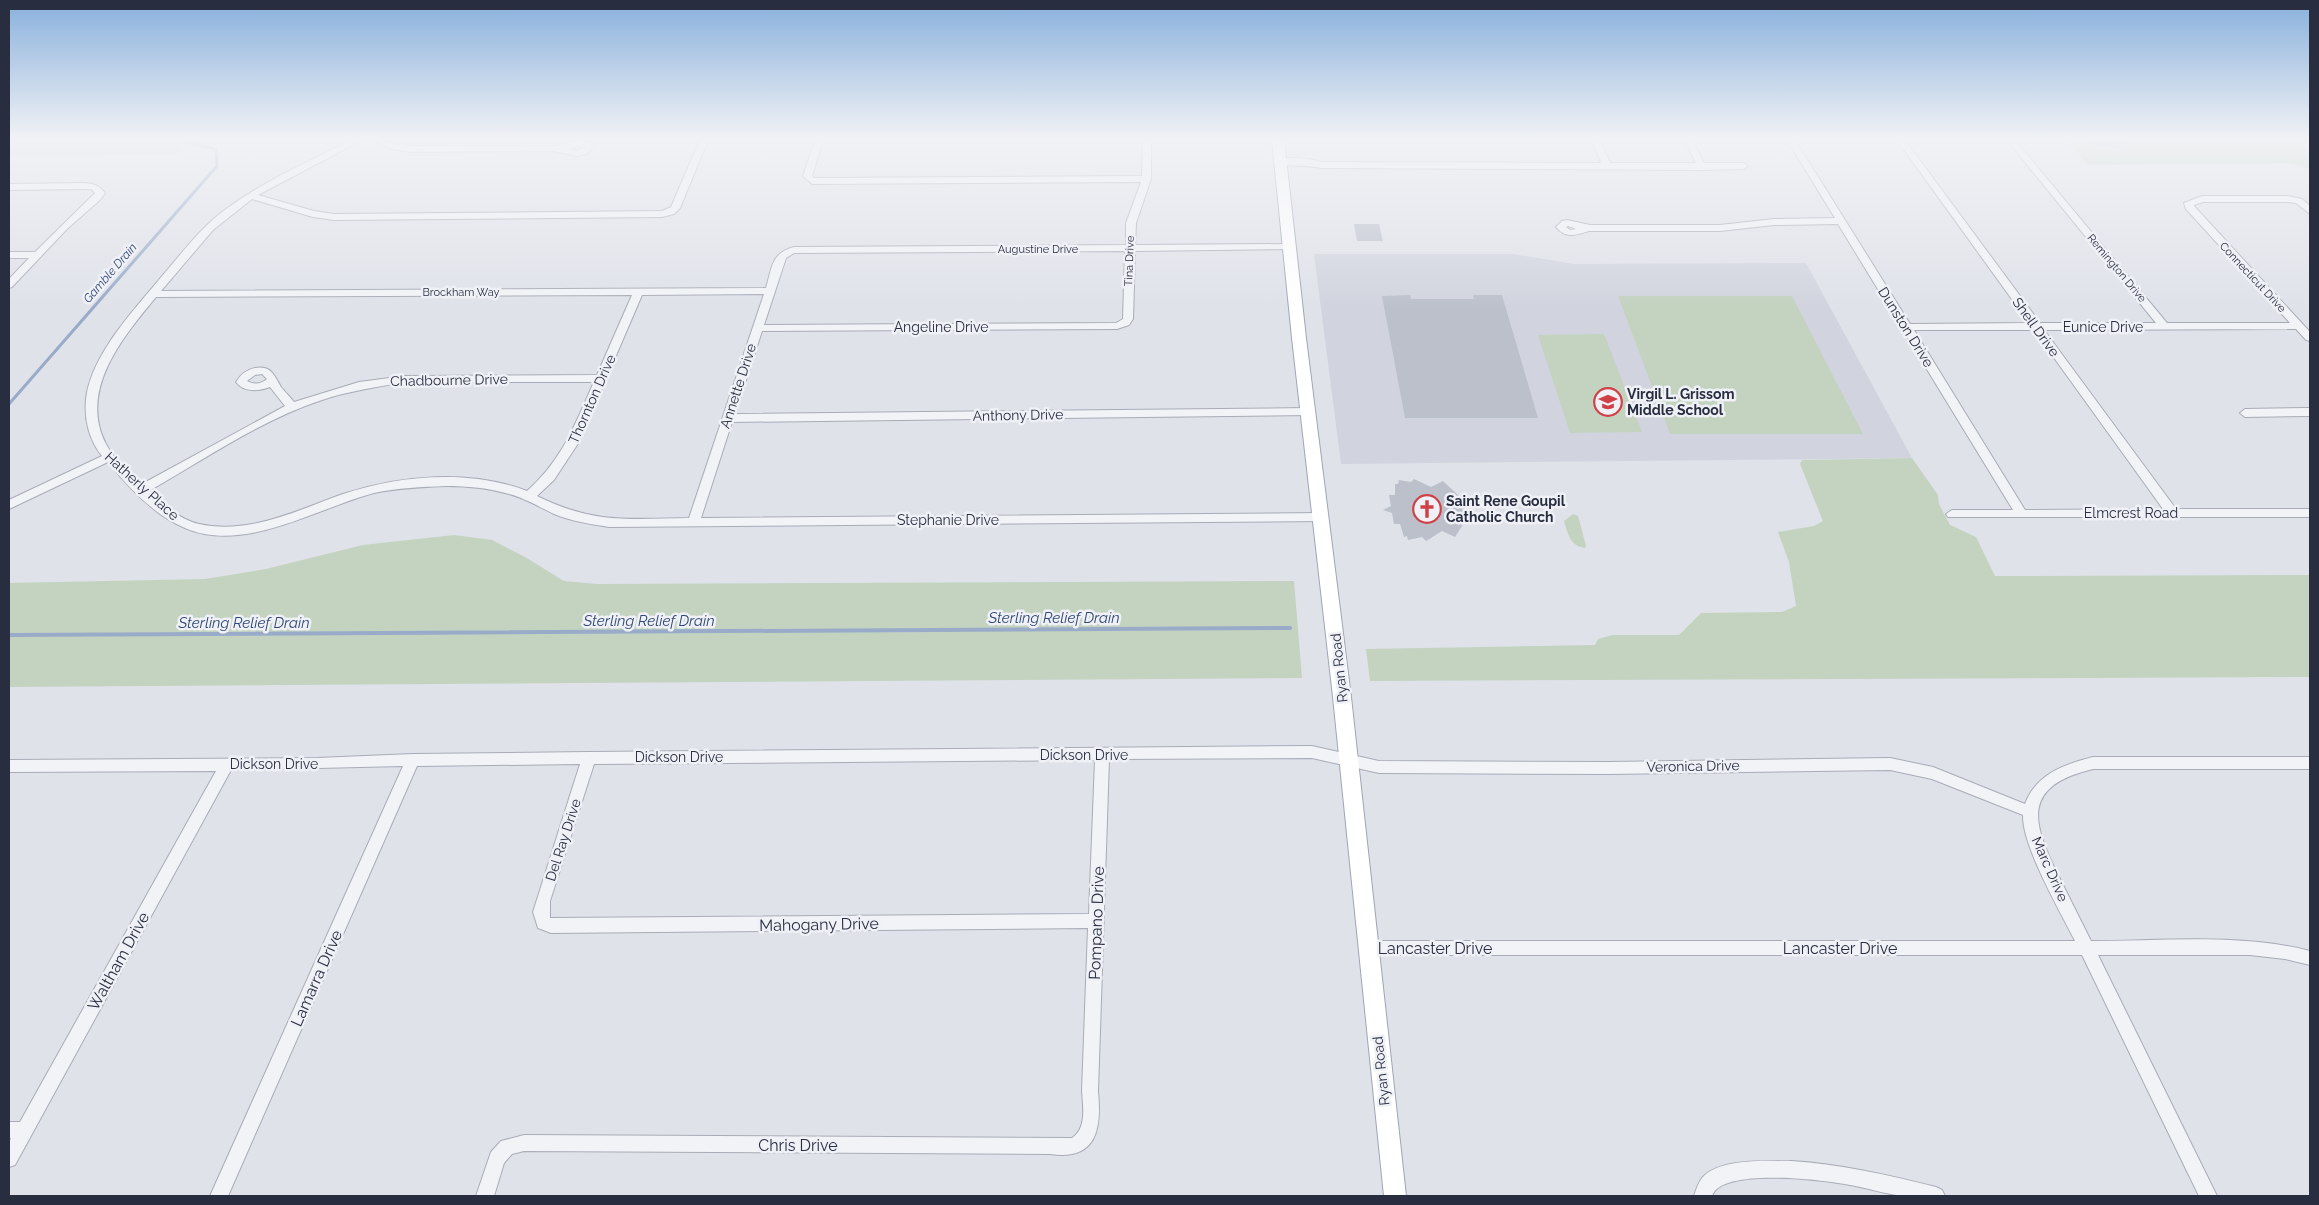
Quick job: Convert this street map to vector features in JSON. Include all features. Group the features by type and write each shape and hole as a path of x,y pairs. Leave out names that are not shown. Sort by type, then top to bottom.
{"main road":[{"name":"Ryan Road","path":"1284,196 1308,412 1322,517 1395,1196"}],"street":[{"path":"9,285 36,255 97,196"},
{"name":"Hatherly Place","path":"250,196 204,232 152,294 115,342 103,362 92,391 90,410 94,435 107,458 141,490 179,521 189,526 214,531 257,527 368,490 423,483 480,484 509,489 576,517"},
{"path":"251,196 313,214 347,217 662,214 671,212 680,196"},
{"name":"Tina Drive","path":"1125,323 1128,318 1133,215 1142,196"},
{"name":"Dunston Drive","path":"1825,196 2022,514"},
{"name":"Shell Drive","path":"1942,196 2172,514"},
{"name":"Remington Drive","path":"2058,196 2165,326"},
{"name":"Connecticut Drive","path":"2310,211 2293,199 2202,199 2194,200 2188,206 2310,338"},
{"path":"1582,228 1730,228 1774,222 1840,221"},
{"name":"Augustine Drive","path":"786,252 794,250 1290,247"},
{"name":"Annette Drive","path":"694,522 781,256 786,252"},
{"path":"9,255 36,255"},
{"name":"Thornton Drive","path":"529,496 550,477 568,452 639,291"},
{"name":"Brockham Way","path":"152,294 770,291"},
{"name":"Angeline Drive","path":"757,328 1117,326 1125,323"},
{"name":"Eunice Drive","path":"1906,327 2299,326"},
{"path":"274,383 262,386 248,386 241,382 245,376 257,370 265,371 292,406"},
{"name":"Chadbourne Drive","path":"141,490 292,406 332,392 385,381 601,378"},
{"name":"Anthony Drive","path":"728,418 1308,412"},
{"path":"2244,412 2310,412"},
{"path":"9,505 107,458"},
{"name":"Elmcrest Road","path":"1952,514 2310,513"},
{"name":"Stephanie Drive","path":"576,517 609,523 1322,517"},
{"name":"Dickson Drive","path":"9,766 317,764 413,760 590,758 1316,752 1348,759"},
{"name":"Pompano Drive","path":"1086,1138 1093,1114 1090,1091 1102,755"},
{"name":"Del Ray Drive","path":"543,922 541,912 543,901 590,758"},
{"name":"Veronica Drive","path":"1348,759 1379,767 1608,768 1890,764 1932,773 2030,812"},
{"name":"Lamarra Drive","path":"219,1196 413,760"},
{"path":"2030,812 2041,788 2053,777 2070,768 2093,763 2310,763"},
{"name":"Waltham Drive","path":"9,1159 17,1130 227,764"},
{"name":"Marc Drive","path":"2030,812 2034,837 2042,858 2208,1196"},
{"name":"Mahogany Drive","path":"543,922 551,926 1096,921"},
{"name":"Lancaster Drive","path":"1368,948 2258,948 2310,958"},
{"name":"Chris Drive","path":"485,1196 497,1158 507,1147 524,1143 1050,1146 1060,1148 1073,1146 1086,1138"},
{"path":"1706,1189 1721,1176 1736,1172 1796,1170 1837,1174 1936,1196"}],"shaded area":[{"name":"Virgil L. Grissom Middle School","path":"1314,254 1513,254 1574,264 1806,263 1912,458 1341,464"}],"green space":[{"path":"1618,296 1792,296 1863,434 1670,434"},
{"path":"1604,334 1642,432 1570,433 1538,335"},
{"path":"1912,458 1938,495 1939,504 1950,525 1976,537 1995,576 2310,575 2310,677 1370,681 1366,649 1595,645 1598,639 1613,635 1679,635 1701,613 1782,612 1796,606 1789,562 1778,532 1814,526 1823,521 1800,464 1802,460"},
{"path":"1573,514 1578,516 1585,548 1576,545 1570,539 1564,521"},
{"name":"Sterling Relief Drain","path":"454,535 492,540 525,557 564,581 597,584 1294,581 1302,678 9,687 9,583 205,579 266,569 363,545"}],"building":[{"path":"1354,224 1379,224 1383,241 1357,241"},
{"path":"1410,295 1411,299 1474,299 1473,295 1502,295 1538,418 1405,418 1382,296"},
{"name":"Saint Rene Goupil Catholic Church","path":"1414,479 1431,487 1443,481 1461,498 1465,505 1467,519 1463,519 1462,526 1455,537 1442,531 1426,541 1422,537 1408,540 1407,536 1404,537 1400,524 1394,524 1392,513 1383,510 1391,506 1389,495 1395,495 1395,484 1398,484 1399,480 1411,482"}],"waterway":[{"name":"Gamble Drain","path":"9,404 191,196"},
{"name":"Sterling Relief Drain","path":"9,635 1290,628"}],"place":[{"name":"Virgil L. Grissom Middle School","path":"1608,402"},
{"name":"Saint Rene Goupil Catholic Church","path":"1427,509"}]}
